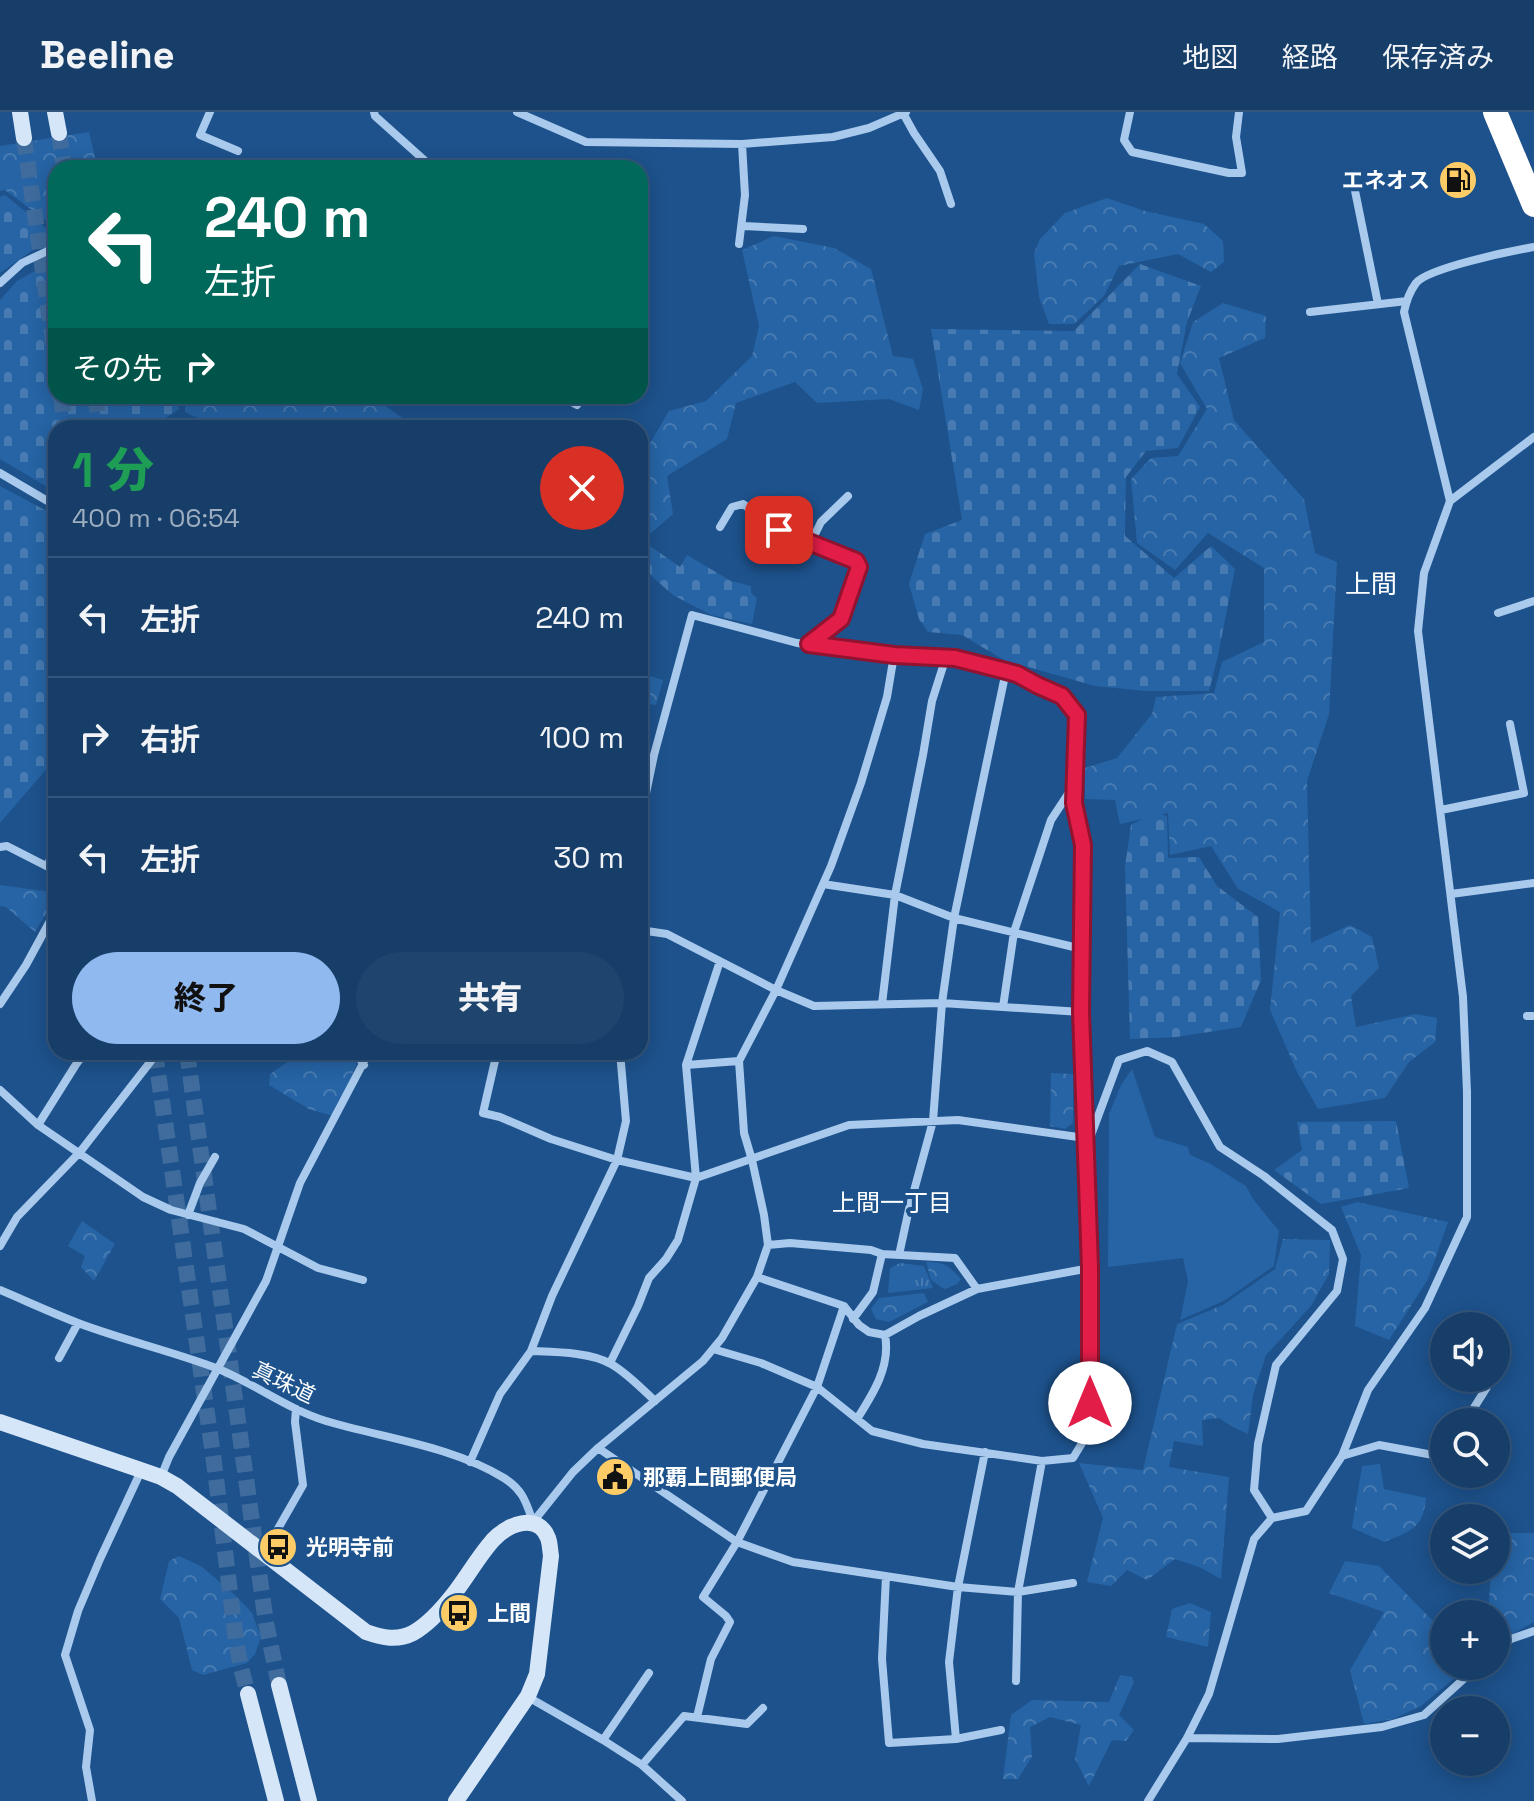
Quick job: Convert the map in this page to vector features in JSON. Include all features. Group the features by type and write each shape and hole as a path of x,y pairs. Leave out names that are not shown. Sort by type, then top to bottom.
{"highway":[{"path":"1495,112 1534,205"}],"street":[{"path":"20,112 24,138"},
{"path":"55,112 59,133"},
{"path":"210,112 200,135 238,151"},
{"path":"374,112 424,160"},
{"path":"517,112 586,142 742,144 833,137 869,128 904,113 940,171 951,204"},
{"path":"1130,112 1124,140 1132,152 1229,173 1242,173 1236,137 1239,112"},
{"path":"739,244 745,195 742,144"},
{"path":"1352,176 1378,304"},
{"path":"743,226 803,229"},
{"path":"1450,501 1404,312 1407,301 1417,281 1450,266 1534,247"},
{"path":"0,283 22,263 48,251"},
{"path":"1310,312 1407,301"},
{"path":"1148,1801 1187,1738 1209,1694 1254,1539 1272,1518 1306,1511 1342,1456 1368,1390 1425,1308 1467,1217 1463,997 1418,631 1424,573 1450,501 1534,437"},
{"path":"0,473 48,501"},
{"path":"811,542 821,522 848,496"},
{"path":"720,527 732,507 743,504 779,530 856,561 859,567 841,619 809,644"},
{"path":"1498,613 1534,601"},
{"path":"648,784 692,615 797,643 894,655 955,658 1006,671 1062,696 1077,715 1074,803 1083,845 1081,1012 1090,1268 1090,1430 1073,1458 1042,1461 923,1444 872,1431 817,1387 761,1363 713,1349"},
{"path":"533,1522 573,1472 598,1448 703,1361 722,1338 757,1277 768,1245 744,1133 739,1061 776,990 823,884 861,783 887,697 894,655"},
{"path":"882,1004 895,895 932,701 946,657"},
{"path":"899,1255 933,1121 942,1003 954,918 1006,671"},
{"path":"1441,810 1524,793 1510,724"},
{"path":"1003,1007 1014,932 1051,820 1074,785"},
{"path":"0,847 7,846 47,866"},
{"path":"1451,894 1534,883"},
{"path":"823,884 895,895 954,918 1082,949"},
{"path":"0,1004 48,925"},
{"path":"648,931 667,934 814,1006 942,1003 1081,1012"},
{"path":"610,1363 649,1278 678,1240 696,1178 686,1065 720,961"},
{"path":"1086,1151 1119,1060 1147,1051 1172,1062 1220,1147 1264,1176 1332,1230 1343,1259 1337,1291 1276,1365 1258,1444 1254,1490 1272,1518"},
{"path":"38,1125 80,1060"},
{"path":"0,1246 17,1217 80,1152 152,1060"},
{"path":"361,1060 364,1065"},
{"path":"161,1477 266,1281 300,1183 366,1060"},
{"path":"495,1060 483,1113 617,1160 696,1178 849,1125 958,1120 1085,1138"},
{"path":"470,1462 500,1394 531,1351 552,1296 617,1160 626,1121 621,1060"},
{"path":"686,1065 739,1061"},
{"path":"0,1090 38,1125 143,1197 171,1210 244,1229 318,1268 363,1280"},
{"path":"188,1215 200,1183 215,1157"},
{"path":"768,1245 790,1243 871,1250 882,1254 955,1258 977,1289"},
{"path":"853,1319 873,1292 882,1254"},
{"path":"757,1277 844,1306 859,1325 869,1332 885,1335 977,1289 1090,1268"},
{"name":"真珠道","path":"0,1290 78,1323 218,1369 324,1420 431,1448 470,1462 514,1486 523,1495 533,1522"},
{"path":"697,1717 711,1659 730,1622 703,1597 737,1542 817,1387 844,1306"},
{"path":"59,1358 78,1323"},
{"path":"857,1419 885,1365 888,1348 885,1335"},
{"path":"531,1351 596,1357 610,1363 655,1401"},
{"path":"264,1553 303,1485 296,1409"},
{"path":"0,1422 142,1470 177,1486 366,1632 382,1638 400,1639 428,1623 499,1535 515,1525 533,1522 540,1526 549,1539 551,1556 537,1674 528,1696 456,1801"},
{"path":"1342,1456 1379,1445 1430,1454"},
{"path":"598,1448 737,1542 793,1562 958,1587 1018,1592 1073,1583"},
{"path":"956,1739 949,1662 958,1587 985,1452"},
{"path":"1016,1681 1018,1592 1042,1461"},
{"path":"92,1801 86,1767 90,1730 65,1655 78,1611 142,1470"},
{"path":"886,1576 882,1659 889,1743 956,1739 1001,1730"},
{"path":"1510,1640 1534,1631"},
{"path":"603,1740 649,1673"},
{"path":"1187,1738 1278,1739 1382,1727 1424,1715 1463,1680"},
{"path":"279,1685 309,1801"},
{"path":"248,1694 276,1801"},
{"path":"528,1696 642,1765 682,1801"},
{"path":"642,1765 684,1716 747,1724 763,1708"}],"green space":[{"path":"89,132 96,160 48,160 48,222 5,190 0,191 0,146"},
{"path":"5,195 48,230 48,239 0,273 0,197"},
{"path":"1107,198 1145,211 1204,224 1223,241 1224,262 1211,272 1178,254 1119,266 1104,296 1074,324 1049,324 1039,297 1034,253 1040,239 1065,213"},
{"path":"774,236 834,248 871,269 893,356 913,359 923,389 919,410 889,399 817,403 795,382 736,403 727,439 667,476 673,514 648,533 648,446 669,411 706,401 752,356 759,326 742,250"},
{"path":"48,264 48,404 178,404 179,409 163,420 48,420 48,487 0,459 0,300 17,281"},
{"path":"1140,264 1201,286 1187,322 1177,374 1200,407 1178,448 1146,451 1126,477 1125,536 1174,578 1211,546 1235,569 1209,691 1146,691 1095,686 1004,660 962,635 928,632 919,619 909,584 925,534 962,520 931,329 1074,331"},
{"path":"1223,303 1266,316 1265,338 1219,358 1234,420 1304,499 1315,553 1337,562 1329,714 1307,781 1311,943 1350,925 1372,937 1379,968 1351,996 1356,1027 1416,1014 1437,1018 1435,1042 1409,1062 1385,1098 1318,1109 1297,1072 1270,1010 1280,912 1238,889 1211,846 1170,855 1168,813 1120,824 1115,800 1085,799 1085,768 1117,758 1152,714 1156,697 1214,693 1222,662 1264,642 1264,568 1208,533 1175,570 1137,543 1131,479 1151,458 1178,456 1207,409 1180,363 1193,322"},
{"path":"185,404 382,404 406,420 202,420 185,412"},
{"path":"0,486 48,512 48,767 0,823"},
{"path":"648,545 680,567 687,555 731,581 751,586 751,593 757,598 752,624 711,615 673,595 648,573"},
{"path":"648,675 663,680 656,705 648,704"},
{"path":"1155,812 1167,816 1168,858 1199,857 1217,886 1258,917 1261,980 1241,1027 1176,1037 1130,1039 1125,866 1131,825"},
{"path":"0,885 48,892 48,910 35,932 6,907 0,906"},
{"path":"290,1060 354,1060 357,1064 333,1116 309,1109 269,1085 270,1074"},
{"path":"1132,1069 1155,1137 1188,1147 1190,1155 1246,1186 1279,1231 1274,1266 1224,1301 1180,1320 1188,1281 1183,1258 1108,1267 1109,1114 1121,1085"},
{"path":"1051,1073 1073,1074 1073,1123 1065,1129 1050,1126"},
{"path":"1396,1121 1409,1188 1321,1204 1274,1170 1302,1150 1297,1122"},
{"path":"1357,1202 1448,1222 1428,1279 1389,1340 1355,1326 1361,1255 1341,1207"},
{"path":"82,1221 115,1244 94,1281 81,1267 85,1256 68,1246"},
{"path":"1283,1239 1330,1240 1329,1274 1311,1306 1266,1355 1253,1395 1248,1434 1219,1418 1202,1420 1203,1446 1174,1441 1169,1467 1229,1477 1221,1579 1175,1559 1147,1580 1127,1570 1111,1586 1087,1582 1103,1518 1079,1463 1143,1470 1177,1324 1223,1305 1275,1269"},
{"path":"926,1262 946,1265 961,1279 944,1289 931,1280"},
{"path":"900,1263 924,1266 933,1288 888,1293 890,1268"},
{"path":"924,1293 928,1302 889,1322 876,1319 871,1309 879,1298"},
{"path":"1380,1464 1384,1489 1426,1498 1422,1516 1414,1528 1384,1542 1352,1528 1362,1466"},
{"path":"1510,1533 1534,1533 1534,1622 1510,1635 1510,1600 1489,1600 1490,1584 1510,1584"},
{"path":"179,1556 201,1566 252,1613 261,1637 255,1654 247,1663 203,1675 192,1670 179,1618 160,1599 169,1561"},
{"path":"1345,1561 1379,1566 1430,1618 1430,1680 1452,1680 1421,1706 1393,1719 1364,1724 1350,1670 1384,1612 1329,1593"},
{"path":"1190,1603 1211,1612 1208,1647 1166,1637 1172,1609"},
{"path":"1120,1675 1132,1677 1134,1682 1119,1715 1134,1730 1126,1741 1112,1740 1089,1786 1075,1759 1081,1725 1050,1717 1030,1727 1032,1757 1018,1779 1003,1779 1011,1715 1032,1700 1109,1702"}],"tunnel":[{"path":"59,133 63,160"},
{"path":"24,138 48,307"},
{"path":"62,404 64,420"},
{"path":"96,404 99,420"},
{"path":"156,1060 214,1462 236,1640 248,1694"},
{"path":"188,1060 266,1623 279,1685"}],"place":[{"name":"エネオス","path":"1458,180"},
{"name":"那覇上間郵便局","path":"615,1477"},
{"name":"光明寺前","path":"278,1547"},
{"name":"上間","path":"459,1613"}],"district":[{"name":"上間","path":"1371,584"},
{"name":"上間一丁目","path":"892,1202"}],"route":[{"path":"779,530 856,561 859,567 841,619 809,644 894,655 955,658 1006,671 1062,696 1077,715 1074,803 1083,845 1081,1012 1090,1268 1090,1403"}]}
